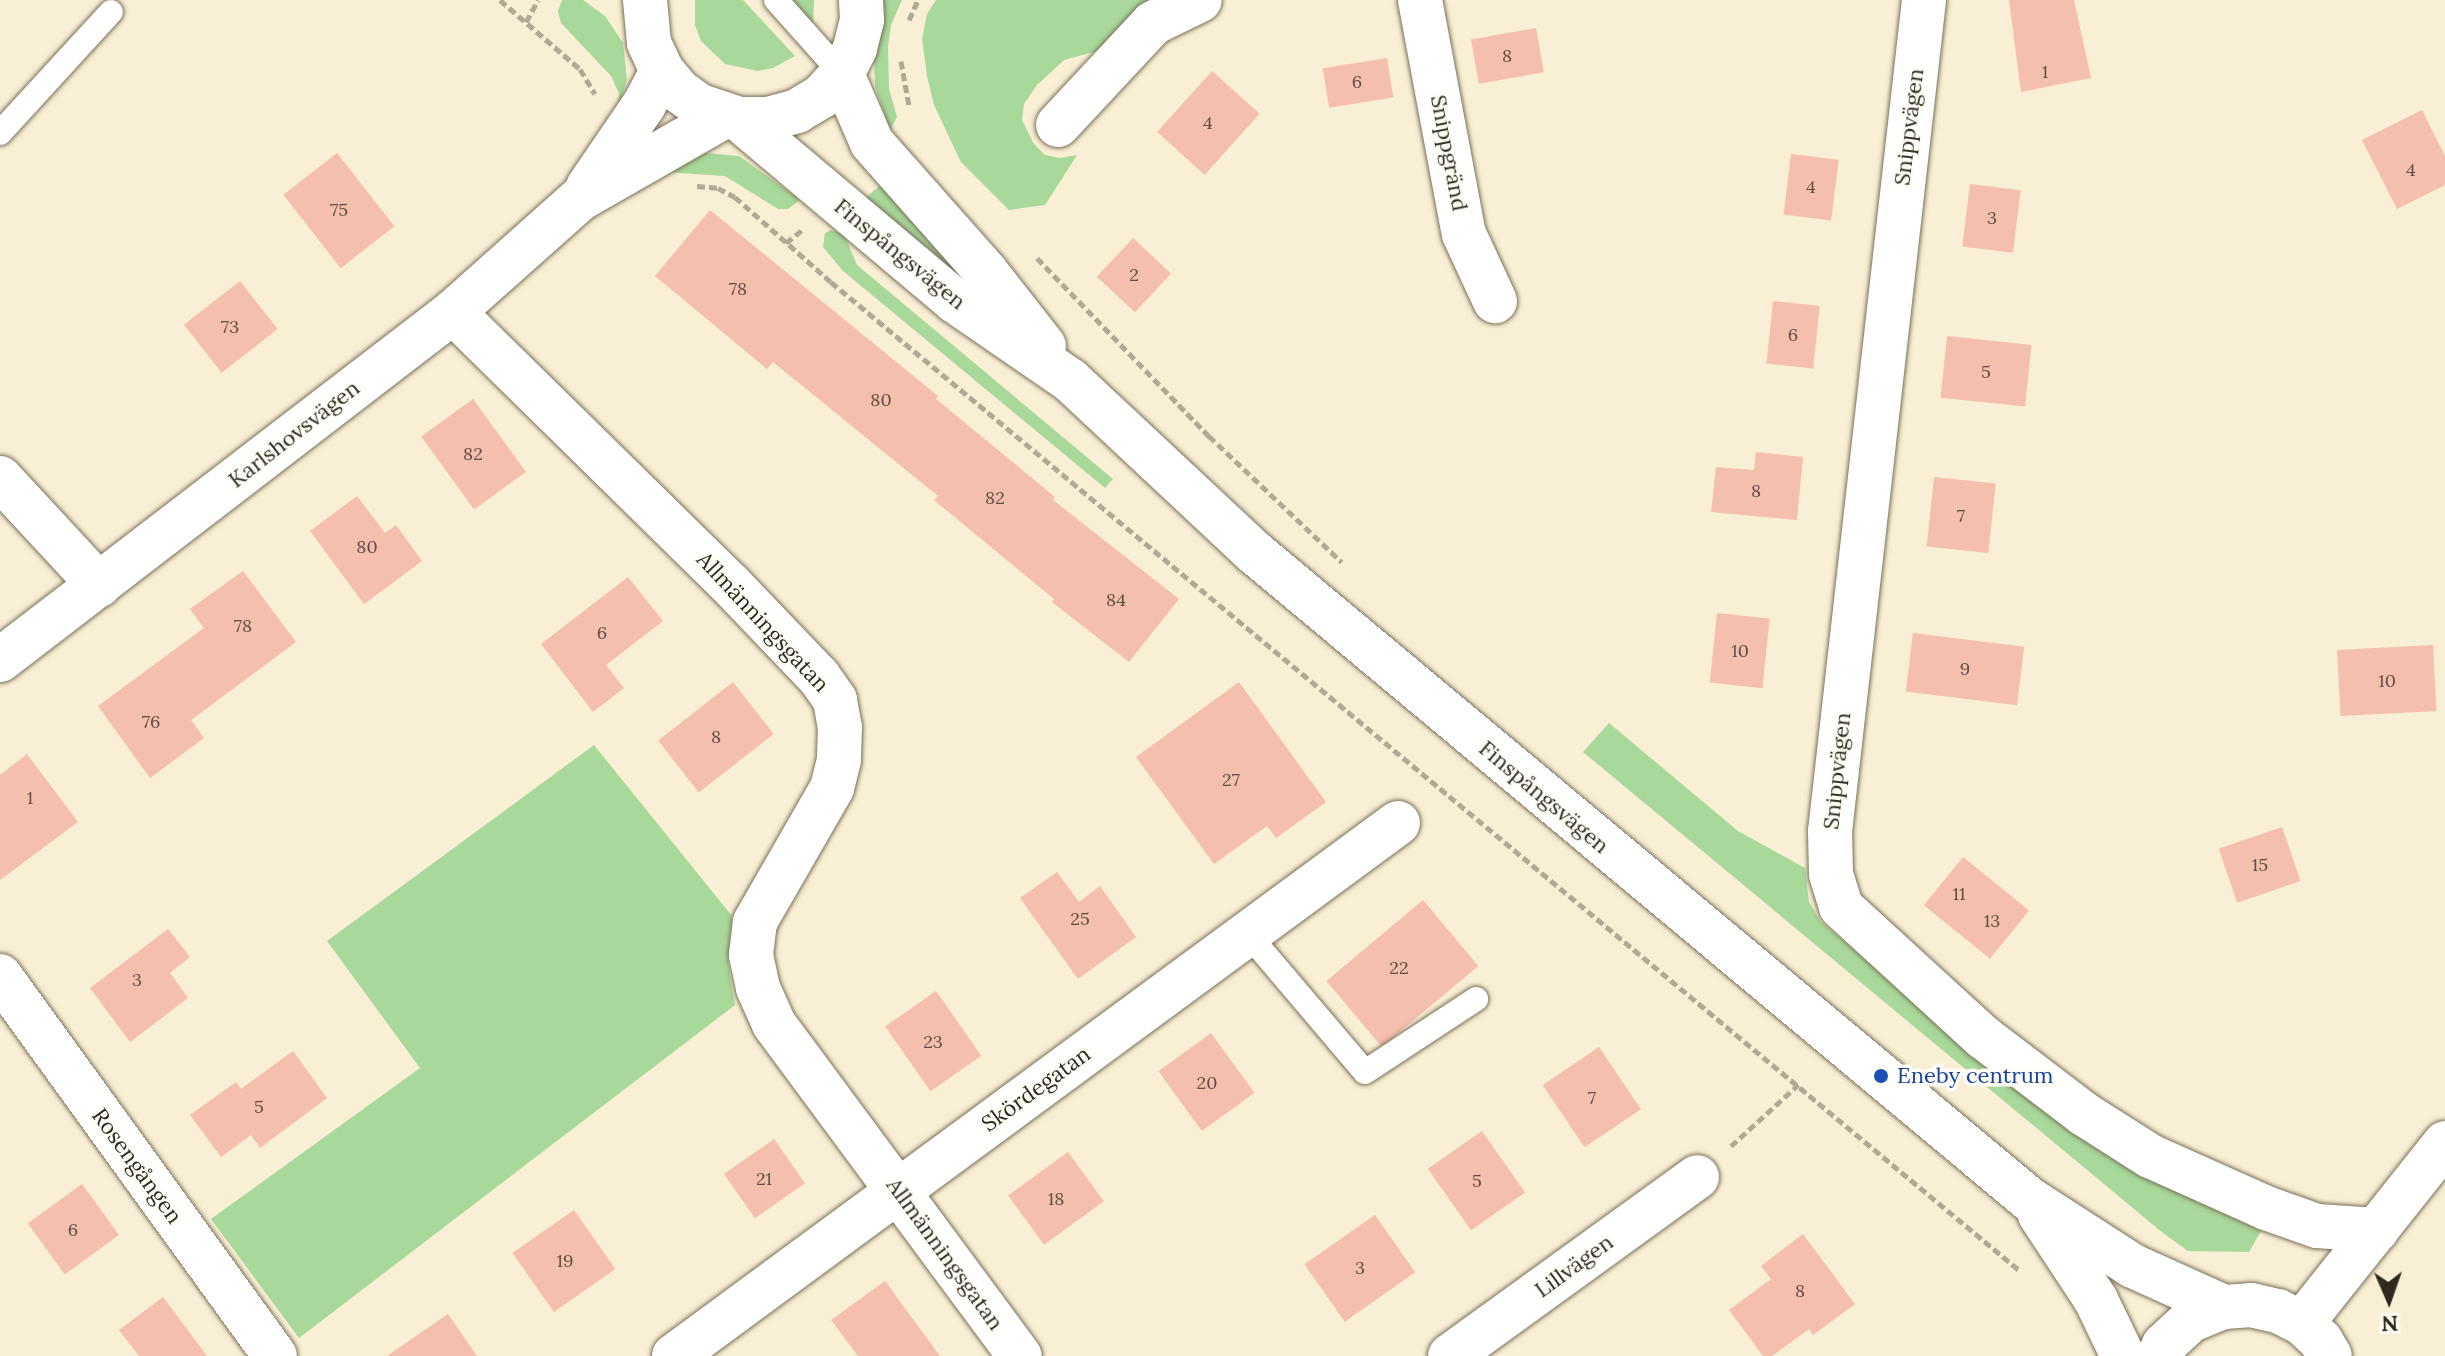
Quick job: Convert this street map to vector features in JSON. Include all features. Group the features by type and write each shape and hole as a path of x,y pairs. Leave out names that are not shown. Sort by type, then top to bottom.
{"street":[{"name":"Finspångsvägen","path":"609,0 679,91 700,106 732,118 955,301 1070,380 1291,584 2029,1199 2133,1266 2224,1307"},
{"path":"645,0 655,57"},
{"path":"732,118 768,119 797,111 822,96 842,74 855,48 862,20 861,0"},
{"path":"1058,125 1153,23 1200,0"},
{"name":"Snippgränd","path":"1420,0 1464,234 1495,301"},
{"name":"Snippvägen","path":"1924,0 1830,831 1831,874 1841,907 1983,1037 2084,1114 2150,1156 2266,1208 2317,1226 2377,1230"},
{"name":"Karlshovsvägen","path":"628,154 655,57"},
{"name":"Finspångsvägen","path":"842,74 862,126 879,152 986,272 1070,380"},
{"name":"Karlshovsvägen","path":"0,660 453,312 628,154 732,118"},
{"name":"Allmänningsgatan","path":"453,312 730,584 819,677 835,700 840,727 839,760 832,788 755,922 751,955 758,988 774,1024 1020,1356"},
{"path":"0,478 99,585"},
{"name":"Skördegatan","path":"674,1356 1398,823"},
{"name":"Rosengången","path":"0,976 275,1356"},
{"path":"2302,1323 2445,1143"},
{"name":"Lillvägen","path":"1450,1356 1697,1177"},
{"name":"Finspångsvägen","path":"2029,1199 2096,1300 2123,1356"},
{"path":"2159,1356 2164,1345 2191,1320 2224,1307 2251,1305 2278,1311 2302,1323 2321,1341 2330,1356"}],"lane":[{"path":"776,0 842,74"},
{"path":"0,133 111,12"},
{"path":"1247,933 1365,1072 1476,999"}],"path":[{"path":"500,0 580,69 594,88 602,125 652,182 663,186 718,188 735,197 855,302 2024,1274"},
{"path":"526,22 538,0"},
{"path":"906,24 918,0"},
{"path":"901,56 911,111"},
{"path":"1026,247 1209,436 1346,566"},
{"path":"1697,1177 1798,1085"}],"green space":[{"path":"562,0 583,0 605,16 623,43 627,80 618,109 619,94 611,76 561,23 558,11"},
{"path":"695,0 743,0 795,56 773,68 758,71 725,64 701,41 695,25"},
{"path":"788,0 814,0 813,27"},
{"path":"884,0 902,0 891,25 888,46 889,89 897,117 890,130 875,86 874,55"},
{"path":"936,0 1161,0 1108,48 1064,60 1037,85 1024,104 1022,120 1034,144 1045,155 1060,158 1077,155 1045,205 1009,210 961,162 934,105 927,76 922,39 927,14"},
{"path":"692,155 739,156 800,200 788,209 778,209 725,176 664,172"},
{"path":"881,185 1013,317 859,203"},
{"path":"831,230 844,234 857,265 1113,479 1105,488 843,271 823,247 825,233"},
{"path":"1609,723 1738,831 1805,868 1809,902 1821,922 2071,1133 2261,1231 2249,1252 2188,1251 2163,1233 1583,752"},
{"path":"594,745 732,916 728,962 735,1005 299,1338 211,1219 420,1068 327,941"}],"building":[{"path":"2009,0 2074,0 2091,78 2021,92"},
{"path":"1536,28 1544,72 1479,84 1471,39"},
{"path":"1387,58 1393,98 1329,108 1323,68"},
{"path":"1212,71 1260,114 1205,175 1157,132"},
{"path":"2422,110 2445,156 2445,185 2397,209 2362,140"},
{"path":"337,153 394,226 341,268 283,195"},
{"path":"1791,154 1839,160 1831,220 1784,215"},
{"path":"1970,184 2021,190 2013,253 1962,247"},
{"path":"710,210 938,396 936,399 1055,497 1053,500 1179,599 1129,662 1052,602 1054,599 934,500 938,496 773,362 767,369 655,276"},
{"path":"1133,238 1171,273 1135,312 1097,277"},
{"path":"240,281 278,329 222,373 184,325"},
{"path":"1773,301 1820,306 1813,369 1766,364"},
{"path":"1947,336 2032,345 2025,407 1941,398"},
{"path":"473,399 526,472 474,509 421,437"},
{"path":"1756,452 1803,457 1797,520 1711,512 1716,467 1754,470"},
{"path":"1934,477 1996,483 1988,553 1927,547"},
{"path":"357,496 385,533 396,525 422,561 364,604 310,531"},
{"path":"243,571 296,642 191,720 204,738 150,778 98,706 204,628 190,609"},
{"path":"628,577 663,621 606,665 624,688 593,712 541,644"},
{"path":"1717,613 1770,619 1762,688 1710,683"},
{"path":"1913,633 2024,647 2017,705 1906,692"},
{"path":"2433,645 2436,711 2341,716 2337,650"},
{"path":"733,682 774,734 699,792 658,740"},
{"path":"1239,682 1326,802 1276,838 1267,826 1214,864 1136,757"},
{"path":"27,754 78,822 0,880 0,775"},
{"path":"2282,827 2301,881 2237,903 2219,849"},
{"path":"1963,857 2029,910 1990,959 1924,905"},
{"path":"1057,872 1079,902 1100,886 1136,937 1078,979 1020,898"},
{"path":"1423,900 1478,966 1382,1047 1326,981"},
{"path":"168,929 190,957 170,973 188,998 130,1042 90,988"},
{"path":"936,991 981,1056 931,1091 885,1027"},
{"path":"1211,1033 1254,1093 1202,1131 1158,1071"},
{"path":"1599,1047 1641,1109 1585,1147 1543,1085"},
{"path":"293,1051 327,1098 260,1148 251,1135 221,1157 190,1115 236,1082 241,1089"},
{"path":"1482,1131 1525,1192 1471,1230 1428,1169"},
{"path":"774,1139 805,1183 755,1218 724,1174"},
{"path":"1068,1152 1104,1201 1044,1245 1008,1195"},
{"path":"82,1184 119,1235 65,1274 28,1223"},
{"path":"574,1210 615,1269 554,1312 513,1253"},
{"path":"1375,1215 1415,1272 1345,1322 1305,1264"},
{"path":"1803,1234 1855,1304 1813,1335 1809,1329 1772,1356 1763,1356 1729,1310 1771,1279 1761,1266"},
{"path":"885,1281 940,1356 858,1356 831,1320"},
{"path":"163,1297 207,1356 139,1356 119,1330"},
{"path":"448,1314 477,1356 387,1356"}],"place":[{"name":"Eneby centrum","path":"1881,1076"}]}
